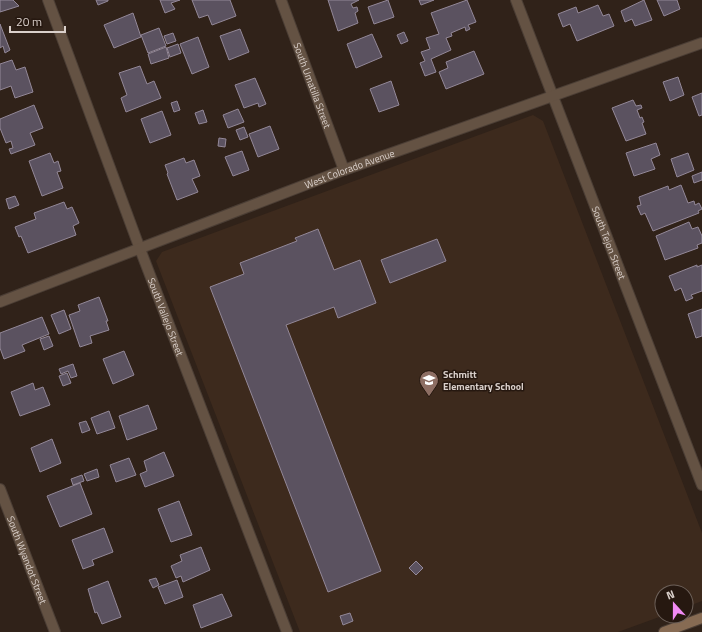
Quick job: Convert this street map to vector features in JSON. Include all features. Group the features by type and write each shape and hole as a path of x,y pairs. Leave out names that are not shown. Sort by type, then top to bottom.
{"street":[{"name":"South Vallejo Street","path":"48,0 140,248 287,632"},
{"name":"South Umatilla Street","path":"281,0 344,170"},
{"name":"South Tejon Street","path":"516,0 702,485"},
{"name":"West Colorado Avenue","path":"0,302 344,170 702,43"},
{"name":"South Wyandot Street","path":"0,489 55,632"},
{"path":"664,632 702,618"}],"shaded area":[{"name":"Schmitt Elementary School","path":"533,115 543,121 702,533 702,601 694,604 694,584 654,584 654,619 618,632 300,632 156,261 162,252"}],"building":[{"path":"0,0 13,0 19,6 0,12"},
{"path":"96,0 108,0 108,1 98,5"},
{"path":"160,0 180,0 171,3 175,9 165,13"},
{"path":"192,0 230,0 236,16 212,25 208,15 199,18"},
{"path":"328,0 359,0 351,4 353,8 357,7 358,11 355,13 358,23 338,31"},
{"path":"388,0 394,17 374,24 368,7"},
{"path":"419,0 434,0 421,5"},
{"path":"467,0 476,22 468,25 470,29 466,31 465,27 451,33 452,36 446,38 451,50 431,59 436,72 425,76 420,63 425,61 421,52 430,49 426,38 439,34 431,13"},
{"path":"644,0 652,20 635,26 632,19 625,22 621,11"},
{"path":"657,0 677,0 680,9 664,16"},
{"path":"598,5 603,16 609,14 614,26 577,41 570,24 563,27 558,14 576,7 578,13"},
{"path":"133,13 141,37 114,48 104,25"},
{"path":"0,24 10,50 5,53 3,46 0,48"},
{"path":"159,28 166,46 148,53 141,35"},
{"path":"240,29 249,52 229,60 220,36"},
{"path":"404,32 408,41 401,44 397,35"},
{"path":"173,33 176,41 167,44 164,36"},
{"path":"372,34 382,57 356,68 347,44"},
{"path":"198,37 209,67 192,74 180,44"},
{"path":"178,44 181,53 170,57 167,48"},
{"path":"166,47 169,58 151,64 148,54"},
{"path":"474,51 484,74 446,89 439,72 448,68 446,62"},
{"path":"12,60 16,70 25,67 33,92 15,98 11,86 0,90 0,64"},
{"path":"140,66 147,84 154,81 161,98 126,112 121,98 127,95 119,73"},
{"path":"678,77 684,95 670,101 663,82"},
{"path":"255,78 266,104 259,107 258,103 244,108 235,85"},
{"path":"391,81 399,105 379,112 370,89"},
{"path":"702,93 702,115 699,116 692,97"},
{"path":"633,100 636,106 641,105 642,108 637,110 640,118 642,117 644,122 642,123 646,134 626,141 612,108"},
{"path":"177,101 180,110 174,112 171,103"},
{"path":"34,105 43,128 30,133 35,145 11,154 9,149 13,148 11,141 6,143 0,128 0,119"},
{"path":"238,109 244,122 228,128 223,115"},
{"path":"203,110 207,122 199,124 195,113"},
{"path":"162,111 171,135 150,143 141,119"},
{"path":"270,126 279,149 258,157 249,134"},
{"path":"244,127 248,137 240,140 236,130"},
{"path":"219,138 226,139 225,147 218,146"},
{"path":"656,143 660,155 651,159 655,169 634,176 626,153"},
{"path":"242,151 249,170 233,176 225,157"},
{"path":"50,153 54,163 58,161 61,171 57,172 63,188 42,196 29,161"},
{"path":"688,153 694,170 677,177 671,159"},
{"path":"184,158 186,163 194,160 200,176 192,179 198,192 177,200 165,165"},
{"path":"702,172 702,180 694,183 692,176"},
{"path":"681,185 688,203 694,201 695,205 699,203 702,209 698,211 699,213 653,231 645,213 641,215 637,206 641,205 639,197 668,186 669,190"},
{"path":"15,196 19,205 9,209 6,199"},
{"path":"64,202 67,209 72,207 79,223 73,226 76,235 28,253 21,236 19,237 15,227 36,219 34,213"},
{"path":"689,222 692,229 698,227 702,236 702,243 697,245 698,248 665,260 656,236"},
{"path":"318,229 334,270 360,260 376,303 338,318 334,307 286,325 381,571 328,592 210,287 244,274 240,263 297,241 295,238"},
{"path":"437,239 446,261 390,283 381,260"},
{"path":"697,265 697,267 702,265 702,291 691,295 693,298 686,301 681,288 675,291 669,276"},
{"path":"99,297 108,321 106,321 109,330 90,336 92,343 80,347 69,315 80,311 78,305"},
{"path":"702,309 702,336 696,338 688,314"},
{"path":"64,310 71,329 59,334 51,315"},
{"path":"42,317 49,334 22,345 25,351 4,359 0,348 0,333"},
{"path":"49,336 53,346 44,350 40,339"},
{"path":"124,351 134,375 113,384 103,359"},
{"path":"73,364 77,376 71,378 68,371 61,374 59,369"},
{"path":"67,373 71,383 63,386 59,376"},
{"path":"33,383 35,390 43,387 50,405 20,416 11,392"},
{"path":"148,405 157,429 127,440 119,416"},
{"path":"109,411 115,428 97,434 91,418"},
{"path":"86,421 90,430 82,433 79,423"},
{"path":"52,439 61,463 40,472 31,448"},
{"path":"164,452 174,476 145,487 140,474 147,471 144,461"},
{"path":"129,458 136,475 116,482 110,465"},
{"path":"97,469 99,477 87,481 84,474"},
{"path":"82,475 84,481 73,485 71,479"},
{"path":"80,483 92,514 60,527 47,496"},
{"path":"179,501 192,535 171,542 158,509"},
{"path":"104,528 113,552 92,560 94,565 83,569 72,540"},
{"path":"201,547 210,570 183,582 181,576 176,578 171,566 182,561 180,555"},
{"path":"416,561 423,568 416,575 409,568"},
{"path":"156,578 159,585 153,588 149,580"},
{"path":"177,580 183,597 165,604 158,587"},
{"path":"108,581 121,617 102,624 97,612 95,613 88,589"},
{"path":"222,594 232,616 201,628 193,605"},
{"path":"350,613 353,621 343,625 340,616"}],"place":[{"name":"Schmitt Elementary School","path":"429,397"}]}
